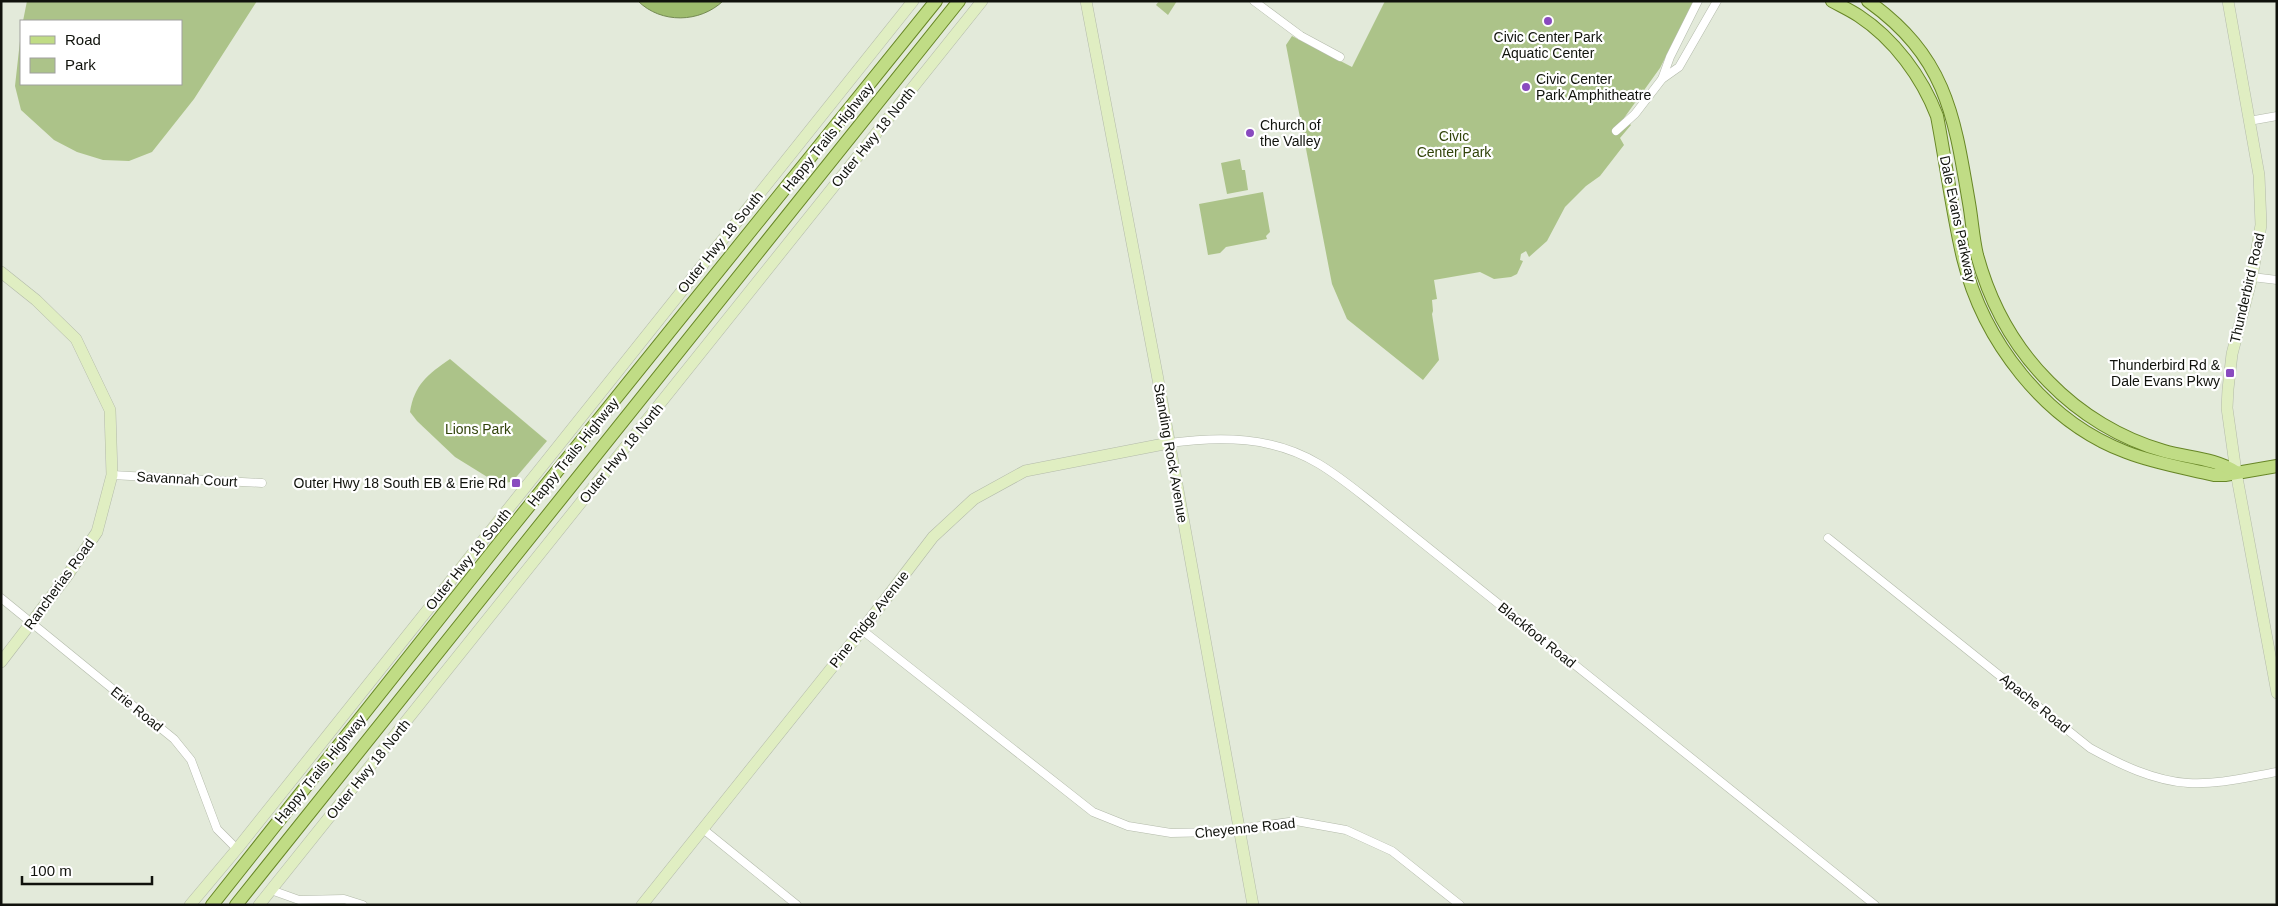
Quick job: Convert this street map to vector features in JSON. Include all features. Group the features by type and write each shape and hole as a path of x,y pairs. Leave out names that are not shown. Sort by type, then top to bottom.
{"main road":[{"name":"Happy Trails Highway","path":"212,905 504,537 936,1"},
{"name":"Happy Trails Highway","path":"236,905 959,1"},
{"name":"Dale Evans Parkway","path":"1832,1 1860,16 1891,44 1928,94 1937,116 1963,258 1974,294 1993,332 2012,362 2035,390 2067,418 2094,436 2125,452 2214,475 2225,475 2277,466"},
{"name":"Dale Evans Parkway","path":"1868,1 1888,16 1910,38 1927,60 1949,105 1957,131 1977,254 1990,293 2006,327 2022,352 2049,382 2093,419 2122,435 2164,451 2223,463 2236,472"}],"street":[{"name":"Outer Hwy 18 South","path":"190,905 237,849 913,1"},
{"name":"Outer Hwy 18 North","path":"259,905 982,1"},
{"name":"Standing Rock Avenue","path":"1086,1 1253,905"},
{"path":"1254,1 1301,36 1340,56"},
{"path":"1662,80 1670,57 1698,1"},
{"path":"1616,131 1635,114 1662,80 1679,67 1717,1"},
{"name":"Thunderbird Road","path":"2228,1 2259,176 2261,225 2252,276 2232,354 2228,389 2229,426 2277,693"},
{"path":"2249,122 2277,116"},
{"name":"Rancherias Road","path":"1,272 36,300 76,340 110,410 112,475 97,532 67,576 1,662"},
{"path":"2252,276 2277,280"},
{"name":"Blackfoot Road","path":"1169,443 1205,438 1272,443 1318,463 1375,505 1875,905"},
{"name":"Pine Ridge Avenue","path":"642,905 862,630 933,536 974,499 1026,471 1169,443"},
{"name":"Savannah Court","path":"112,475 262,483"},
{"name":"Apache Road","path":"1828,538 2090,748 2116,762 2164,779 2188,783 2218,782 2277,772"},
{"name":"Erie Road","path":"1,598 174,739 191,760 217,829 237,849"},
{"name":"Cheyenne Road","path":"862,630 1092,812 1128,826 1171,833 1197,834 1296,821 1346,830 1392,851 1460,905"},
{"path":"703,829 797,905"},
{"path":"271,890 299,900 344,899 363,905"}],"green space":[{"path":"27,1 257,1 194,99 152,152 129,161 103,160 77,152 54,140 21,110 15,86 20,41 20,85 182,85 182,20 23,20"},
{"path":"1159,1 1177,1 1168,15 1156,5"},
{"name":"Civic Center Park","path":"1385,1 1694,1 1660,68 1624,118 1631,125 1620,138 1624,145 1600,176 1586,186 1565,207 1547,241 1529,257 1526,251 1521,254 1520,260 1523,261 1517,274 1511,277 1494,279 1480,272 1434,280 1437,299 1432,300 1432,314 1439,360 1423,380 1347,319 1332,284 1286,45 1292,36 1352,67"},
{"path":"1240,159 1242,170 1245,170 1248,190 1227,194 1221,163"},
{"path":"1263,192 1270,232 1266,236 1267,239 1226,247 1220,253 1208,255 1199,204"},
{"name":"Lions Park","path":"450,359 547,441 512,482 497,483 455,457 410,412 415,394 423,381"}],"shaded area":[{"path":"638,1 723,1 703,14 680,18 658,14 647,9"}],"place":[{"name":"Civic Center Park Aquatic Center","path":"1548,21"},
{"name":"Civic Center Park Amphitheatre","path":"1526,87"},
{"name":"Church of the Valley","path":"1250,133"},
{"name":"Thunderbird Rd & Dale Evans Pkwy","path":"2230,373"},
{"name":"Outer Hwy 18 South EB & Erie Rd","path":"516,483"}]}
